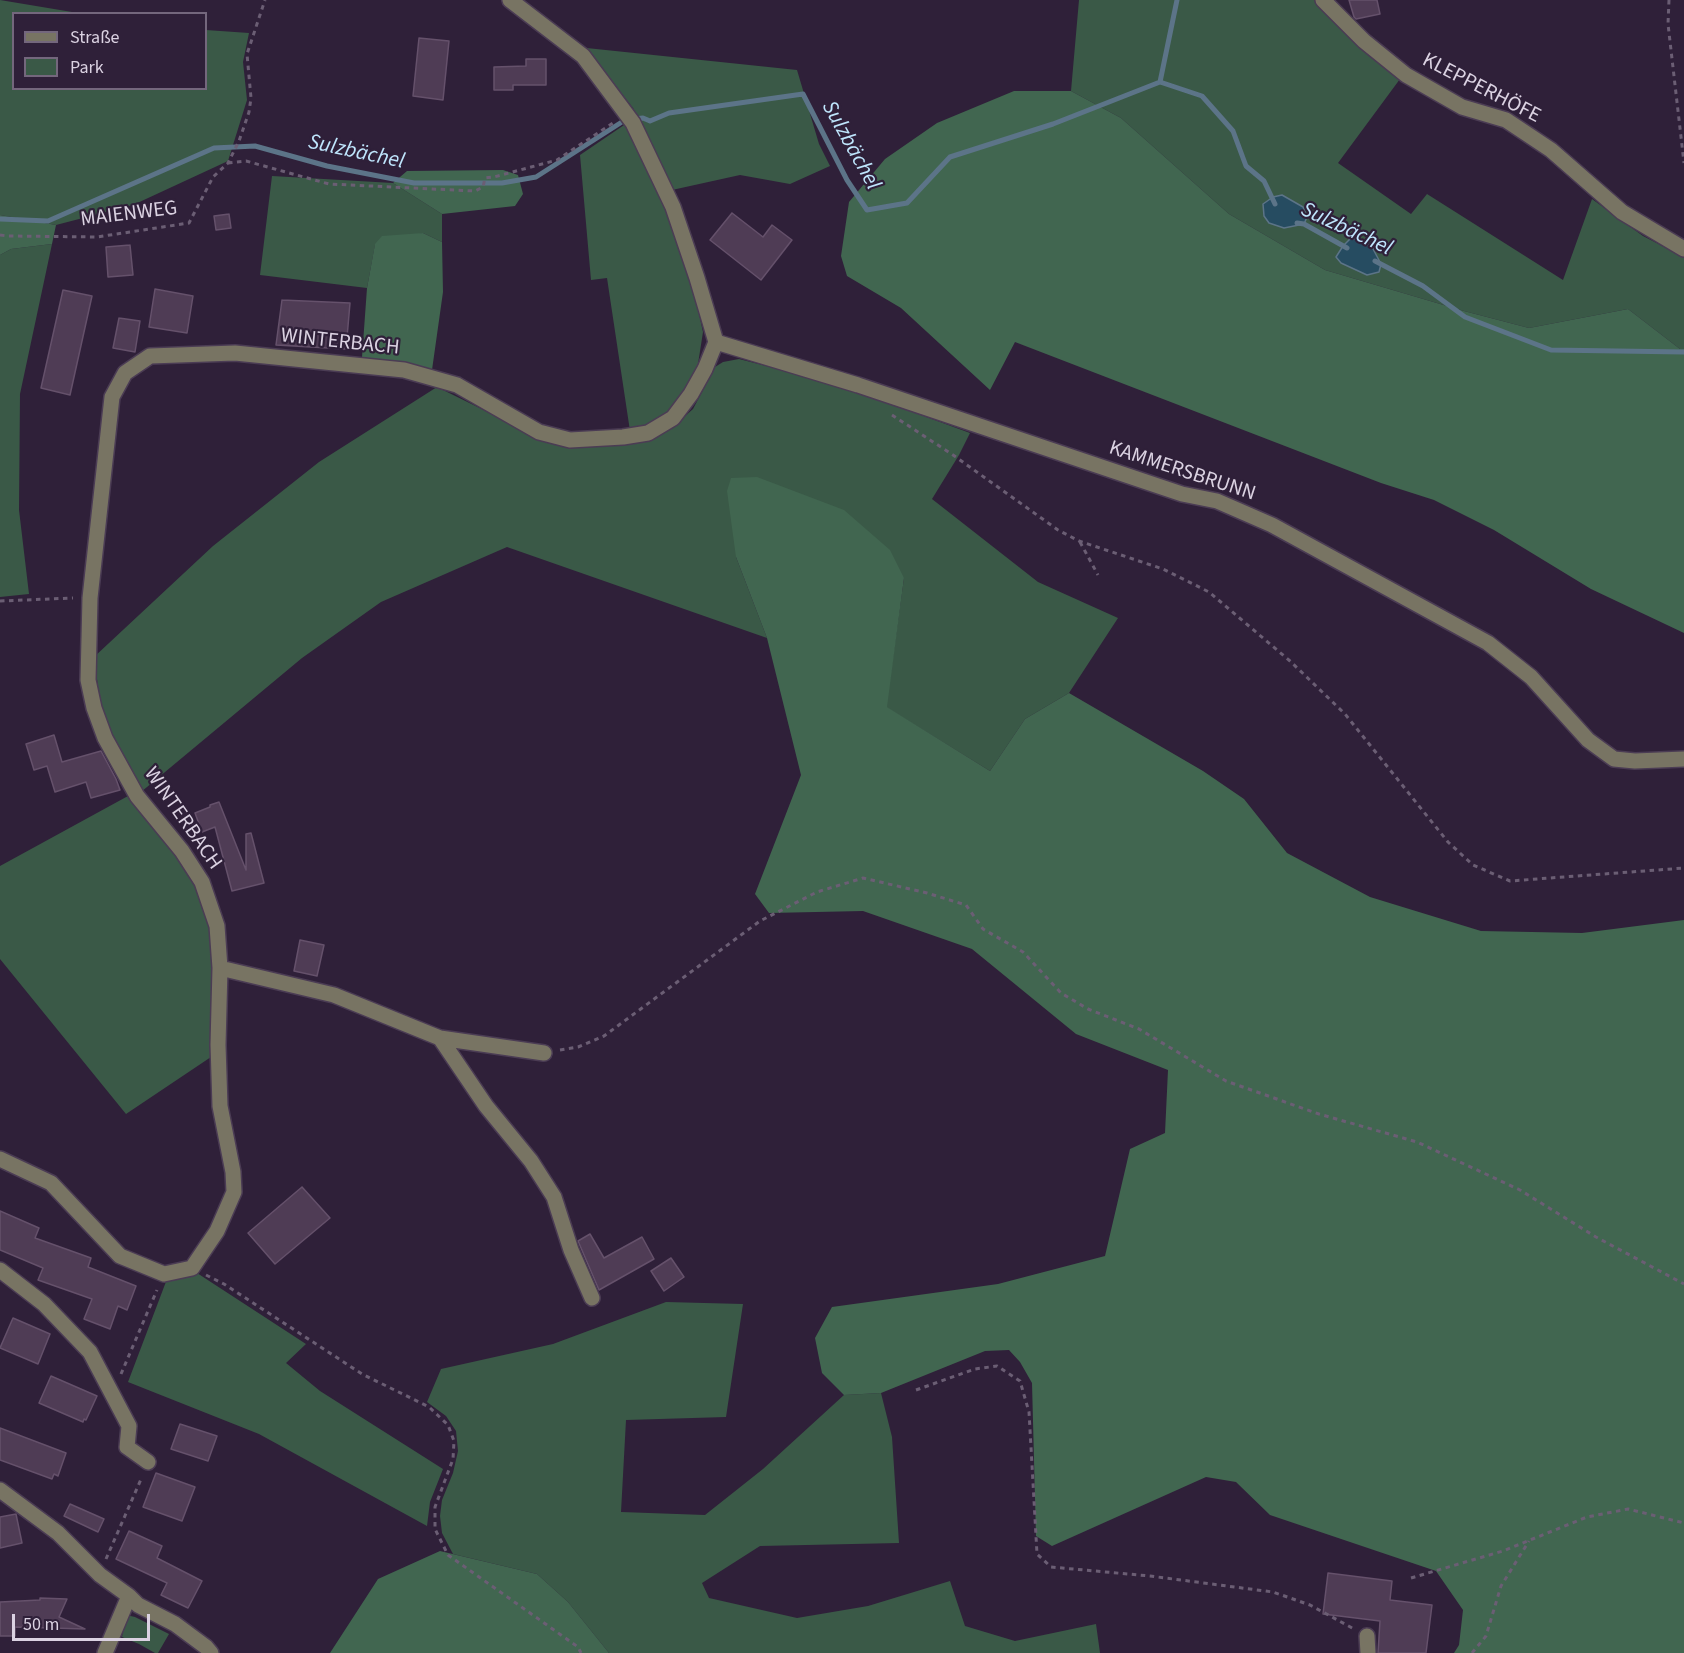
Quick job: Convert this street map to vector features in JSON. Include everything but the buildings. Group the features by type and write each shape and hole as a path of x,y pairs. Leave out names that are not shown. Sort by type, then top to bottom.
{"street":[{"path":"510,0 583,57 629,117 673,207 716,342"},
{"name":"KLEPPERHÖFE","path":"1323,0 1364,41 1406,75 1462,106 1506,120 1551,150 1622,212 1684,249"},
{"name":"WINTERBACH","path":"192,1268 217,1231 234,1192 233,1172 220,1106 220,968 217,926 202,882 182,851 137,796 105,738 94,708 88,680 90,598 112,397 126,373 150,356 235,353 404,370 457,385 539,432 570,440 623,437 648,433 672,418 691,394 716,342"},
{"name":"KAMMERSBRUNN","path":"716,342 858,385 1182,494 1217,501 1272,525 1488,643 1531,677 1588,741 1614,759 1635,761 1684,759"},
{"path":"220,968 334,995 440,1038 544,1053"},
{"path":"440,1038 486,1106 531,1161 554,1197 571,1250 592,1298"},
{"path":"0,1159 51,1183 120,1256 164,1274 192,1268"},
{"path":"0,1270 44,1304 90,1352 129,1426 127,1447 148,1462"},
{"path":"0,1490 58,1533 100,1575 138,1605 175,1624 211,1653"},
{"path":"105,1653 129,1596"},
{"path":"1367,1636 1368,1653"}],"path":[{"name":"MAIENWEG","path":"0,235 97,237 189,223 213,177 228,163 235,152 249,112 251,98 247,54 265,0"},
{"path":"1669,0 1668,24 1684,163"},
{"path":"228,163 246,161 329,184 475,191 483,187 485,178 557,160 629,117"},
{"path":"888,413 954,454 1058,530 1079,541 1163,569 1209,592 1290,661 1345,714 1448,842 1473,865 1510,881 1684,868"},
{"path":"1079,541 1098,575"},
{"path":"0,601 90,598"},
{"path":"544,1053 578,1047 604,1036 760,921 817,892 863,878 966,905 983,929 1023,952 1061,993 1088,1009 1139,1029 1226,1081 1319,1114 1417,1142 1520,1190 1596,1237 1684,1284"},
{"path":"192,1268 224,1284 362,1374 429,1407 448,1425 454,1441 453,1459 435,1507 435,1529 448,1554 578,1647 581,1653"},
{"path":"112,1394 164,1274"},
{"path":"916,1390 975,1369 997,1366 1020,1381 1029,1412 1037,1554 1050,1567 1150,1576 1273,1592 1310,1605 1367,1636"},
{"path":"100,1575 148,1462"},
{"path":"1411,1578 1503,1551 1587,1517 1628,1509 1684,1523"},
{"path":"1472,1653 1486,1636 1501,1586 1529,1541"}],"green space":[{"path":"0,0 72,12 12,12 12,90 207,90 207,30 249,33 243,62 247,100 228,161 133,205 56,225 0,215"},
{"path":"1079,0 1316,0 1400,79 1338,163 1411,214 1427,194 1563,280 1592,199 1643,236 1684,257 1684,349 1680,349 1628,309 1529,328 1325,270 1229,214 1121,118 1071,91"},
{"path":"577,47 797,70 819,144 830,166 790,184 740,175 672,190 633,108 599,66"},
{"path":"1014,91 1071,91 1121,118 1229,214 1325,270 1529,328 1628,309 1680,349 1684,349 1684,633 1591,589 1494,530 1434,500 1381,483 1015,342 990,390 901,308 847,276 841,256 849,202 885,159 937,123"},
{"path":"627,123 668,210 690,273 703,332 698,364 687,390 670,412 649,426 630,431 607,278 591,280 580,155"},
{"path":"503,170 518,175 523,194 515,206 442,214 393,183 407,171"},
{"path":"272,176 393,183 442,214 442,242 423,233 375,245 367,288 260,275"},
{"path":"0,215 56,225 52,244 11,249 0,255"},
{"path":"423,233 442,242 443,292 432,370 362,357 367,288 375,244 382,236"},
{"path":"52,244 20,394 19,510 29,594 0,597 0,255 11,249"},
{"path":"739,359 837,384 970,433 932,499 1038,582 1118,618 1069,693 1025,719 990,771 886,707 904,578 736,557 767,638 507,547 381,602 302,658 141,792 115,745 101,709 94,657 213,546 319,462 437,387 537,438 653,438 673,427 693,409 715,367 723,362"},
{"path":"757,477 844,510 890,550 904,578 887,707 990,771 1025,719 1069,693 1203,771 1244,799 1287,853 1370,897 1481,931 1582,933 1684,920 1684,1653 1454,1653 1459,1645 1463,1610 1436,1571 1270,1515 1236,1482 1206,1477 1052,1546 1036,1536 1032,1383 1020,1362 1009,1350 985,1351 881,1393 844,1395 822,1373 815,1338 832,1307 998,1284 1105,1256 1130,1149 1165,1133 1168,1070 1076,1034 972,949 863,911 769,913 755,894 801,775 767,638 736,557 727,491 731,478"},
{"path":"128,796 177,854 198,887 212,926 215,949 211,1057 126,1114 0,959 0,866"},
{"path":"197,1273 306,1344 286,1363 320,1391 443,1469 430,1502 427,1526 259,1434 128,1382 167,1279"},
{"path":"666,1302 743,1304 726,1417 626,1420 621,1512 705,1515 763,1469 844,1395 881,1393 892,1437 899,1543 760,1546 702,1583 709,1598 797,1618 868,1606 950,1581 965,1626 1015,1641 1096,1624 1100,1653 609,1653 568,1602 537,1574 453,1554 442,1533 440,1516 442,1500 453,1473 458,1451 456,1431 446,1416 427,1402 441,1369 553,1344"},
{"path":"440,1551 537,1574 568,1602 609,1653 330,1653 378,1579"},
{"path":"126,1615 135,1617 169,1634 158,1653 122,1637"}],"water":[{"path":"1282,195 1303,207 1307,217 1304,224 1284,228 1269,223 1264,216 1263,204 1273,197"},
{"path":"1350,239 1358,239 1372,247 1381,264 1379,272 1367,275 1341,263 1336,257"}],"waterway":[{"path":"1160,82 1177,0"},
{"name":"Sulzbächel","path":"0,219 48,221 214,148 255,146 327,166 414,183 502,183 536,177 625,120 643,118 650,121 669,113 803,94 847,180 867,210 907,203 950,157 1053,124 1160,82 1202,96 1233,131 1246,166 1264,181 1275,204"},
{"name":"Sulzbächel","path":"1297,223 1304,224 1347,248"},
{"name":"Sulzbächel","path":"1375,261 1423,286 1465,317 1551,350 1684,352"}]}
